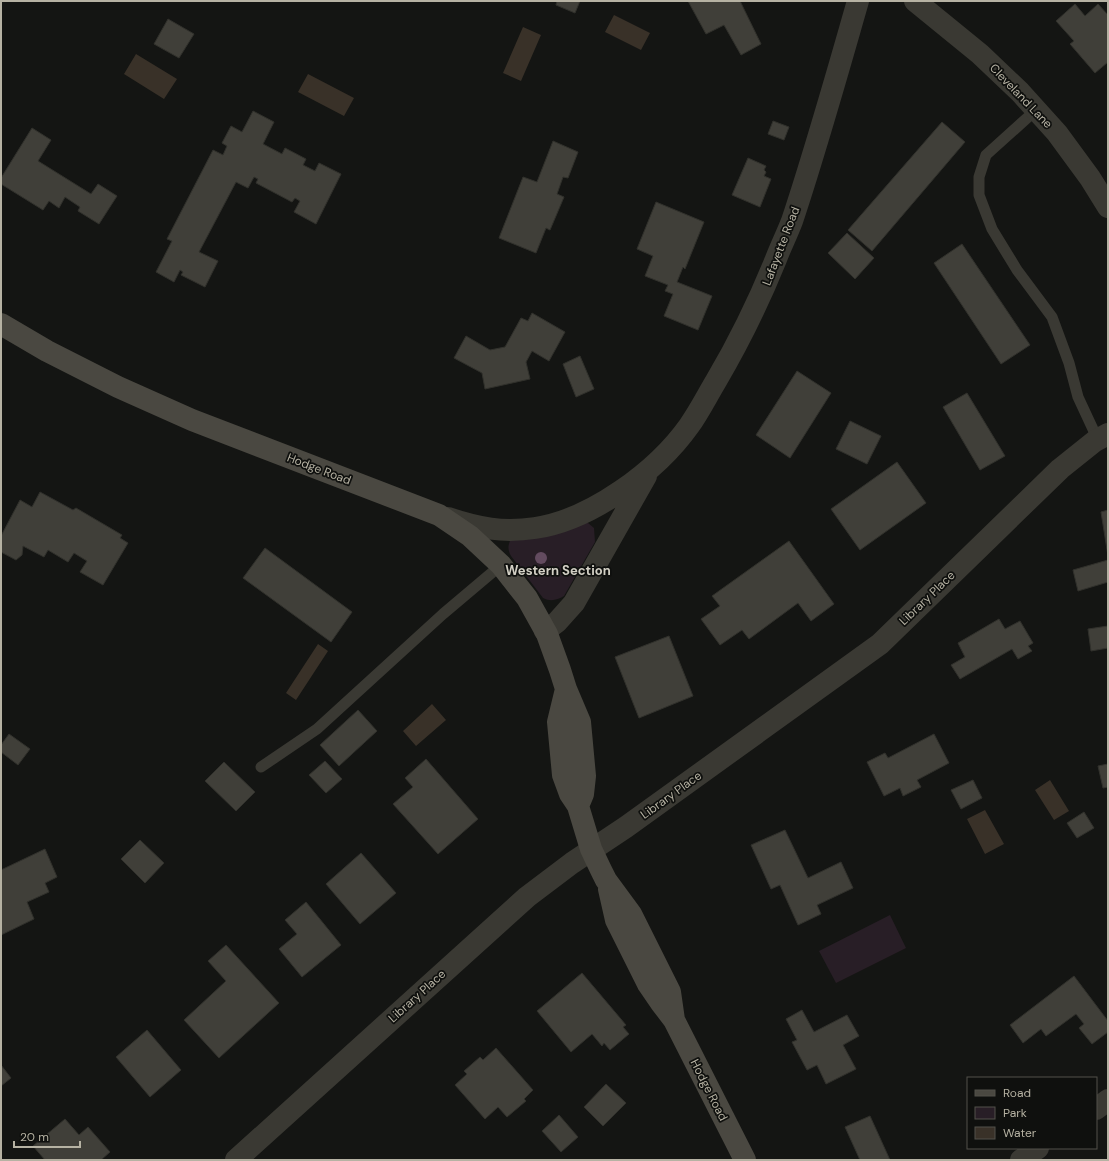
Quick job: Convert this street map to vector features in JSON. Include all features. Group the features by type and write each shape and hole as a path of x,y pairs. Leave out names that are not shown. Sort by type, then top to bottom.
{"street":[{"name":"Lafayette Road","path":"439,515 475,527 504,530 536,528 564,521 597,506 631,484 663,456 690,424 731,356 763,290 791,222 858,1"},
{"name":"Cleveland Lane","path":"915,1 980,54 1020,92 1057,133 1090,178 1108,207"},
{"name":"Hodge Road","path":"1,324 47,351 118,387 184,417 439,515 470,536 501,565 527,598 545,631 566,689 578,716 581,730 585,776 583,794 578,806 592,849 606,880 631,914 670,992 674,1020 745,1160"},
{"name":"Library Place","path":"236,1160 527,897 880,644 1060,468 1103,437"},
{"name":"Lafayette Road","path":"545,631 557,622 574,603 652,465"},
{"path":"1097,1108 1108,1100"},
{"path":"1021,1160 1037,1149"}],"lane":[{"path":"1036,110 986,155 979,177 979,195 992,229 1017,270 1052,317 1069,362 1078,397 1103,437"},
{"path":"261,767 317,729 443,614 501,565"}],"green space":[{"path":"584,522 588,523 594,528 595,542 564,596 554,600 543,598 511,556 508,546 512,537"},
{"path":"890,915 906,948 836,983 819,951"}],"water":[{"path":"614,15 650,33 641,50 605,32"},
{"path":"523,27 541,35 521,81 503,73"},
{"path":"136,54 177,79 164,99 124,74"},
{"path":"308,74 354,98 344,116 298,92"},
{"path":"318,644 328,651 296,700 286,693"},
{"path":"432,704 446,720 416,746 403,731"},
{"path":"1050,780 1069,811 1054,820 1035,790"},
{"path":"985,810 1004,844 985,854 967,819"}],"building":[{"path":"557,1 580,1 575,13 556,5"},
{"path":"688,1 740,1 761,44 741,55 724,25 706,34"},
{"path":"1075,4 1085,16 1098,4 1108,15 1108,62 1095,73 1070,44 1074,41 1056,21"},
{"path":"168,19 194,34 179,58 154,44"},
{"path":"253,111 274,122 263,144 282,154 285,148 306,159 303,165 315,171 319,163 341,174 316,224 294,212 300,201 295,198 292,202 256,183 258,179 254,177 248,188 236,182 199,252 218,261 205,287 181,275 183,272 180,270 174,282 156,272 172,241 167,239 213,150 223,155 227,146 222,143 231,126 242,132"},
{"path":"773,121 789,127 784,140 768,134"},
{"path":"942,122 965,142 872,251 848,230"},
{"path":"32,128 51,140 38,161 91,194 98,184 117,196 99,224 78,211 80,207 65,197 59,208 49,201 43,210 1,184 1,178"},
{"path":"553,141 578,152 568,178 563,177 557,194 564,197 550,230 546,228 536,253 499,238 523,177 537,182"},
{"path":"748,158 766,166 764,176 771,179 760,207 732,195"},
{"path":"656,202 704,222 685,269 683,267 677,282 712,296 698,330 664,316 673,294 665,291 668,285 645,276 653,256 637,249"},
{"path":"847,233 874,258 855,279 828,253"},
{"path":"962,244 1030,345 1001,364 934,263"},
{"path":"532,313 565,332 549,361 532,351 526,362 530,379 485,389 482,373 454,358 466,336 490,350 505,347 521,318 528,321"},
{"path":"580,356 594,389 576,397 563,364"},
{"path":"797,371 831,393 790,458 756,435"},
{"path":"967,393 1005,456 980,470 943,407"},
{"path":"850,421 881,436 867,464 836,449"},
{"path":"897,462 926,503 860,550 831,509"},
{"path":"40,492 73,510 76,508 122,535 120,538 128,543 103,585 80,572 87,561 74,553 68,562 48,550 44,557 23,546 22,555 16,560 1,552 1,536 20,500 32,507"},
{"path":"1108,510 1108,556 1101,512"},
{"path":"789,541 834,604 811,621 798,603 749,639 742,630 720,645 701,619 720,606 712,596"},
{"path":"265,548 352,612 331,642 243,578"},
{"path":"1108,560 1108,582 1078,591 1073,570"},
{"path":"999,619 1005,629 1020,621 1033,643 1028,646 1032,651 1018,659 1012,649 960,679 951,665 965,657 958,643"},
{"path":"1108,626 1108,648 1091,651 1088,629"},
{"path":"669,636 693,696 639,718 615,657"},
{"path":"358,710 377,731 339,766 320,745"},
{"path":"9,734 30,749 18,765 1,752 1,745"},
{"path":"934,734 949,763 917,780 921,787 903,796 900,788 884,796 867,762 885,753 888,758"},
{"path":"426,759 478,819 438,854 393,804 413,787 405,778"},
{"path":"325,761 342,779 326,793 309,775"},
{"path":"224,762 255,792 236,811 205,781"},
{"path":"1108,764 1108,787 1103,788 1098,766"},
{"path":"973,780 982,798 961,809 951,790"},
{"path":"1084,812 1094,828 1077,838 1067,823"},
{"path":"785,830 808,878 841,862 853,888 817,905 821,914 798,925 780,885 771,889 751,845"},
{"path":"140,840 164,863 145,883 121,859"},
{"path":"45,849 57,877 45,883 49,892 27,902 34,919 1,935 1,870"},
{"path":"361,853 396,893 360,924 326,884"},
{"path":"306,902 341,945 302,977 279,949 297,934 285,920"},
{"path":"226,945 279,1003 219,1058 184,1020 226,981 208,961"},
{"path":"582,973 626,1025 623,1027 629,1034 610,1050 604,1043 602,1046 592,1034 571,1052 537,1011"},
{"path":"1074,976 1108,1021 1108,1032 1092,1044 1079,1028 1084,1024 1076,1014 1046,1036 1041,1029 1023,1043 1010,1025"},
{"path":"802,1010 814,1032 847,1015 859,1036 843,1045 856,1069 826,1084 817,1065 807,1070 792,1042 797,1040 786,1019"},
{"path":"147,1030 181,1070 150,1097 116,1057"},
{"path":"496,1048 533,1090 524,1099 526,1101 507,1117 498,1107 485,1119 455,1085 467,1074 464,1071 480,1057 483,1060"},
{"path":"1,1065 11,1078 1,1086"},
{"path":"606,1084 626,1103 603,1126 584,1107"},
{"path":"559,1115 578,1137 561,1152 542,1131"},
{"path":"870,1116 890,1160 860,1160 845,1127"},
{"path":"65,1119 79,1135 88,1127 110,1152 101,1160 45,1160 33,1146"}],"district":[{"name":"Western Section","path":"558,570"}]}
